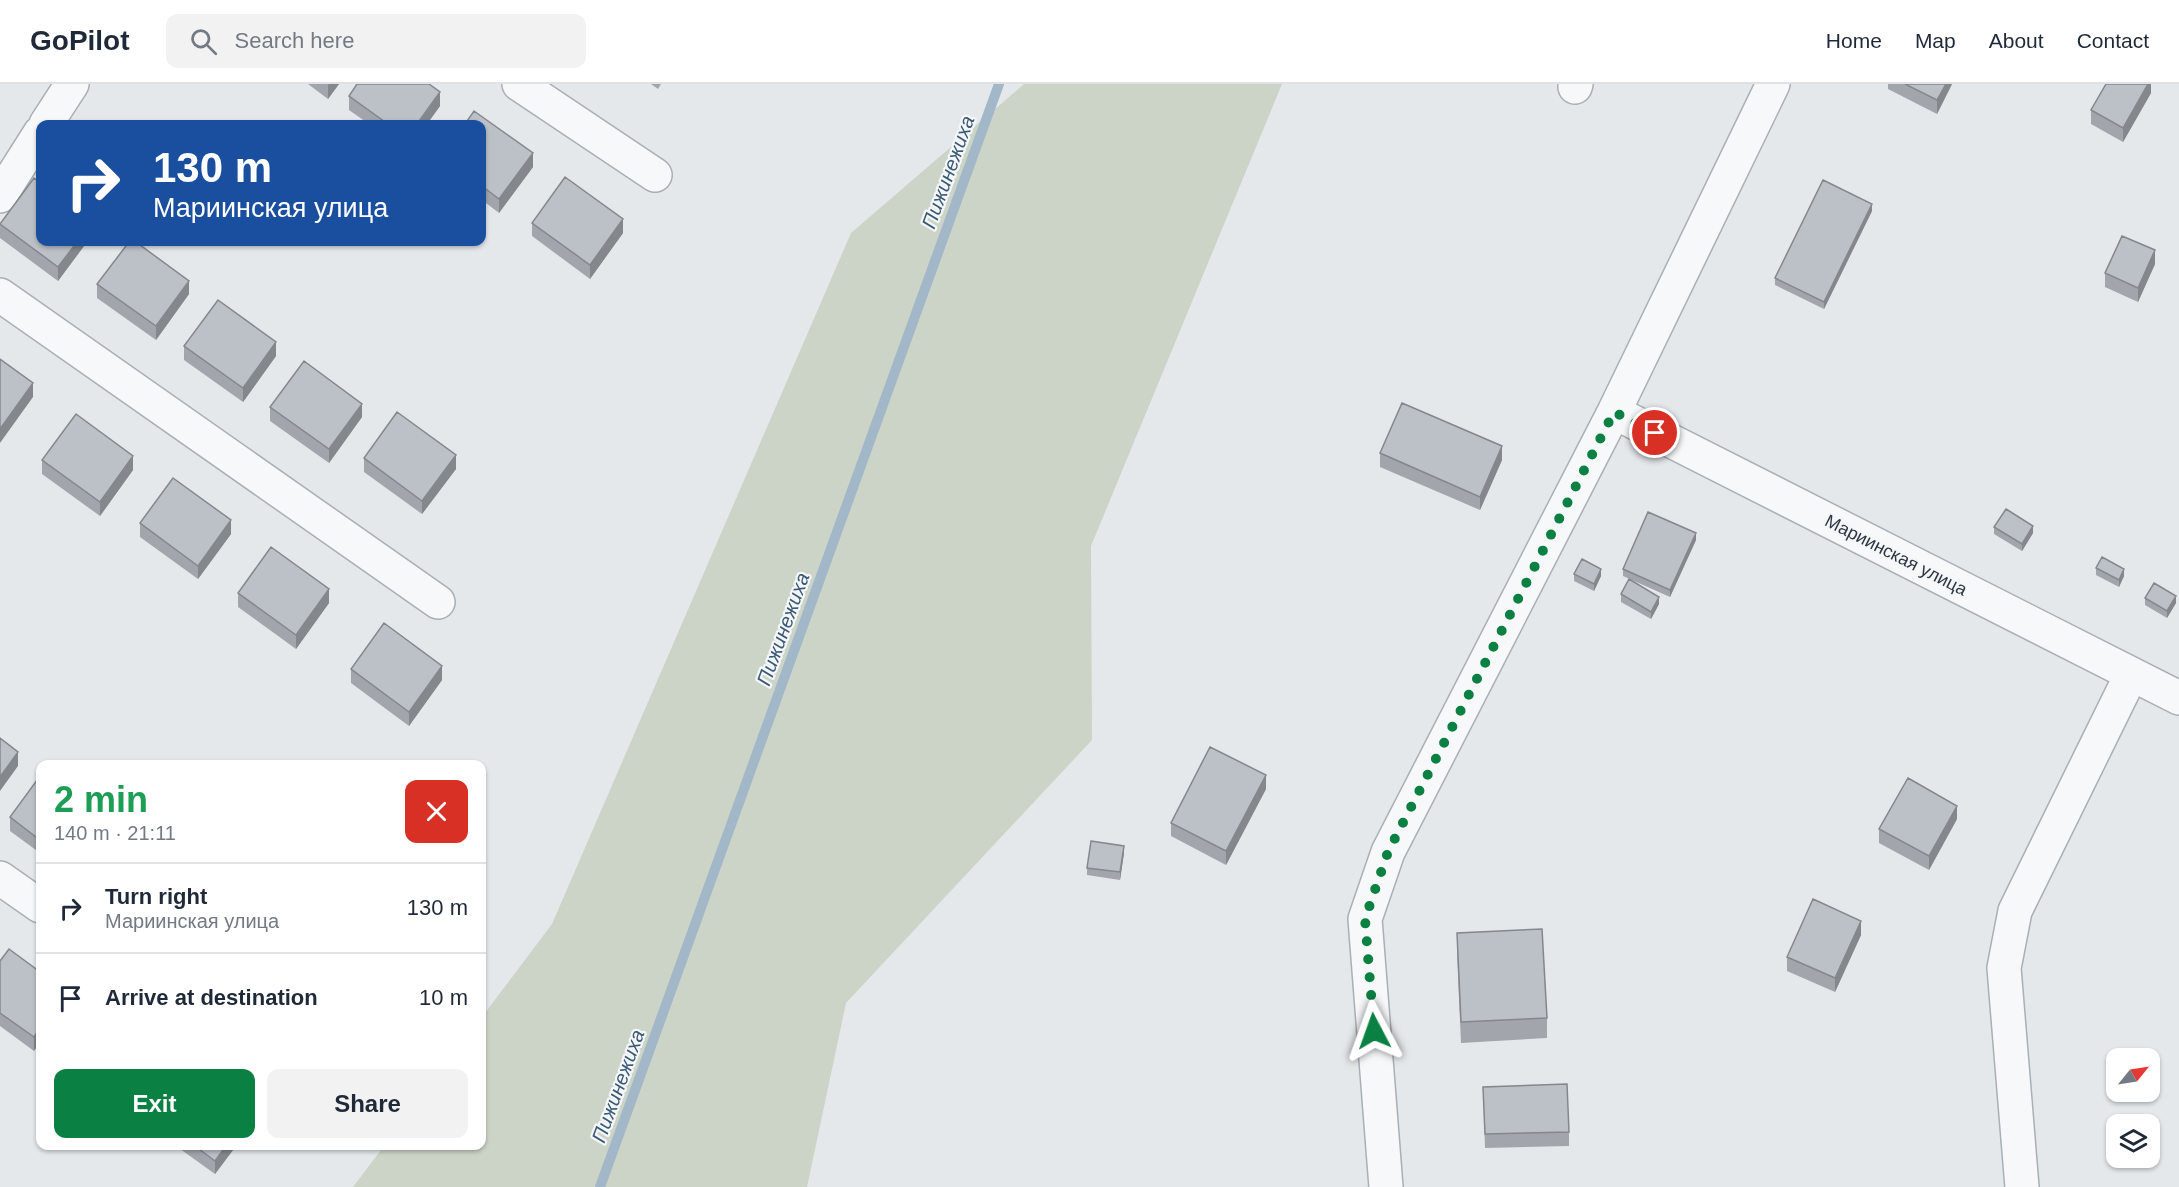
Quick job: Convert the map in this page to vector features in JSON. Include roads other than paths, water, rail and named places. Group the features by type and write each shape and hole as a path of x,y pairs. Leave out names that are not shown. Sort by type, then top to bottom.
{"street":[{"path":"49,120 72,84"},
{"path":"519,84 655,175"},
{"path":"1386,1187 1365,919 1388,852 1614,412 1773,84"},
{"path":"0,196 36,138"},
{"path":"0,295 438,602"},
{"name":"Мариинская улица","path":"1614,412 2179,698"},
{"path":"2022,1187 2004,968 2015,911 2132,675"},
{"path":"0,878 36,903"}],"waterway":[{"name":"Пижинежиха","path":"600,1187 999,84"}]}
